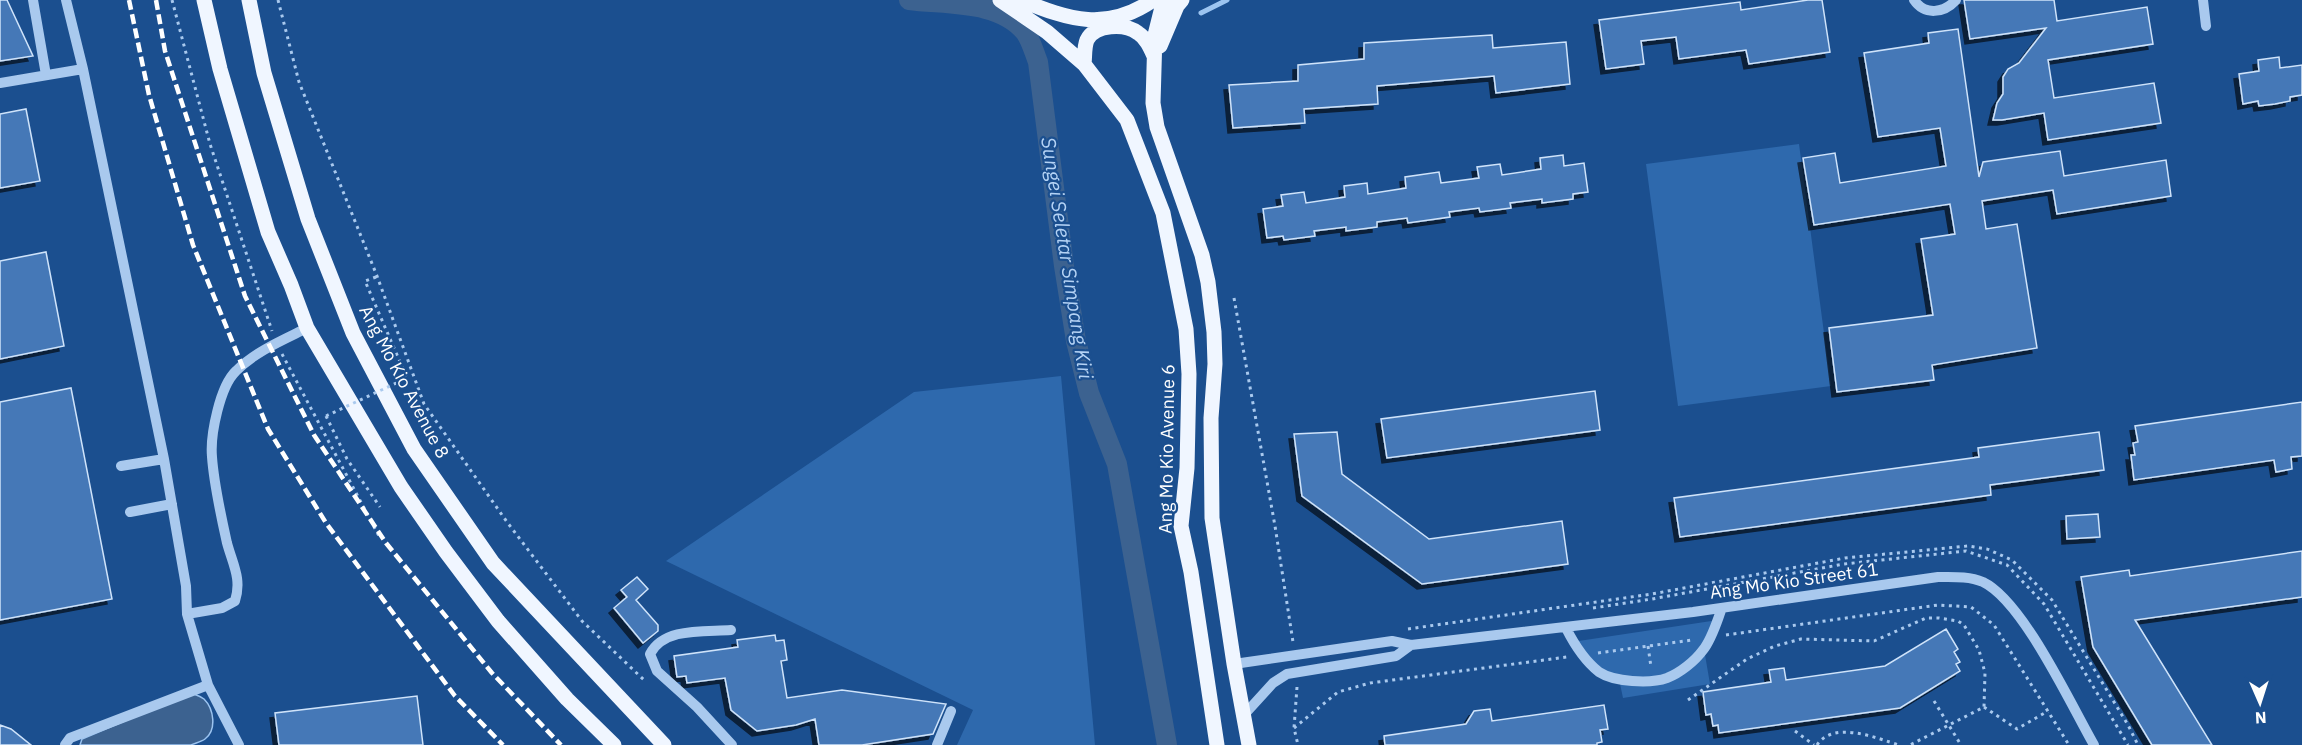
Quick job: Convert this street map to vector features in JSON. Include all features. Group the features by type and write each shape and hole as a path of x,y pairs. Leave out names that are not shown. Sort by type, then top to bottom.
{"main road":[{"path":"204,0 220,69 268,232 307,328 401,487 446,552 498,621 567,699 614,745"},
{"name":"Ang Mo Kio Avenue 8","path":"249,0 264,73 308,219 353,333 414,449 493,563 664,745"},
{"name":"Ang Mo Kio Avenue 6","path":"1000,0 1047,32 1084,64 1127,120 1163,213 1186,329 1189,374 1187,468 1181,526 1191,573 1217,745"},
{"path":"1021,0 1058,15 1082,20 1108,19 1139,10 1154,0"},
{"path":"1167,0 1162,8 1155,35 1153,103 1157,127 1202,255 1208,282 1215,364 1211,418 1212,518 1249,745"},
{"path":"1155,58 1177,6 1182,0"},
{"path":"1084,64 1087,40 1094,33 1106,27 1137,31 1146,40 1155,58"}],"street":[{"path":"33,0 46,75"},
{"path":"66,0 83,69 164,459 186,586 187,614 208,685 239,745"},
{"path":"1914,0 1918,6 1930,11 1944,10 1956,0"},
{"path":"2203,0 2206,26"},
{"path":"0,83 83,69"},
{"path":"187,614 222,608 235,601 239,582 227,543 211,455 219,399 235,372 256,355 307,328"},
{"path":"122,466 164,459"},
{"path":"130,512 172,504"},
{"name":"Ang Mo Kio Street 61","path":"1234,664 1392,641 1411,645 1566,628 1938,577 1967,577 1997,591 2023,619 2094,745"},
{"path":"1566,628 1582,655 1601,673 1623,680 1653,680 1666,678 1685,667 1704,649 1722,608"},
{"path":"731,630 676,634 656,643 650,654 657,671 697,707 732,745"},
{"name":"Ang Mo Kio Street 61","path":"1243,716 1274,683 1287,674 1396,656 1411,645"},
{"path":"65,745 70,738 208,685"},
{"path":"937,745 951,711"}],"path":[{"path":"172,0 210,144 277,344 379,536"},
{"path":"278,0 299,82 377,276 424,404 507,522 582,621 648,683"},
{"path":"1067,231 1089,373"},
{"path":"377,276 365,281 407,378 326,416 347,459 380,507"},
{"path":"1234,298 1275,526 1295,656"},
{"path":"1294,728 1338,692 1370,683 1938,605 1971,607 1994,625 2069,745"},
{"path":"1688,700 1747,659 1775,646 1801,639 1874,641 1926,618 1939,618 1958,621 1964,625 1979,650 1985,673 1984,707"},
{"path":"1648,646 1653,680"},
{"path":"1298,671 1294,728 1298,745"},
{"path":"1934,701 1961,745"},
{"path":"1984,707 2017,729 2048,711"},
{"path":"1910,745 1984,707"},
{"path":"1795,731 1816,745 1824,737 1843,733 1864,735 1899,745"}],"shaded area":[{"path":"1799,144 1831,386 1678,406 1646,164"},
{"path":"1061,376 1095,745 957,745 973,710 666,561 914,392"},
{"path":"1718,620 1704,649 1710,684 1623,698 1619,679 1601,673 1572,642"},
{"path":"191,693 204,699 212,714 213,725 209,735 202,741 191,745 80,745 82,739"}],"building":[{"path":"0,0 7,0 33,56 0,61"},
{"path":"1822,0 1830,52 1749,64 1746,50 1679,59 1676,37 1641,41 1644,64 1606,69 1599,20 1740,2 1741,10"},
{"path":"1964,0 2054,0 2057,21 2147,7 2153,44 2048,60 2054,98 2154,83 2161,123 2048,140 2044,113 1993,120 1997,103 2003,94 2003,77 2008,69 2019,63 2046,28 1970,39"},
{"path":"1958,29 1979,177 1983,162 2060,151 2064,176 2166,160 2171,196 2057,214 2053,190 1982,201 1986,229 2017,224 2037,348 1932,365 1934,380 1837,392 1829,328 1933,315 1921,239 1955,234 1950,204 1814,225 1803,158 1835,153 1840,183 1946,166 1940,128 1878,137 1864,53 1929,43 1928,33"},
{"path":"1492,35 1493,48 1566,42 1570,84 1496,93 1494,76 1377,86 1378,104 1304,109 1305,123 1233,128 1229,85 1298,81 1298,65 1364,59 1364,43"},
{"path":"2279,57 2280,68 2302,65 2302,95 2290,97 2290,101 2275,104 2259,106 2258,101 2243,104 2239,74 2259,71 2258,60"},
{"path":"26,109 40,181 0,188 0,114"},
{"path":"1563,155 1564,166 1584,163 1588,192 1573,194 1573,199 1542,203 1542,199 1510,203 1511,208 1480,212 1479,208 1449,212 1450,217 1408,223 1407,218 1377,222 1377,227 1346,231 1346,227 1314,231 1315,236 1284,240 1283,236 1267,238 1263,209 1283,206 1281,195 1304,192 1306,203 1345,197 1344,186 1367,183 1368,194 1406,188 1405,177 1439,172 1441,183 1479,178 1477,167 1500,164 1502,175 1541,169 1540,158"},
{"path":"46,252 64,346 0,359 0,261"},
{"path":"71,388 112,599 0,620 0,402"},
{"path":"1595,391 1600,430 1387,458 1381,419"},
{"path":"2302,402 2302,456 2291,457 2292,469 2276,472 2274,460 2134,480 2131,455 2135,455 2133,443 2138,442 2135,426"},
{"path":"1337,432 1342,474 1429,539 1562,521 1568,564 1422,584 1302,496 1294,434"},
{"path":"2099,432 2104,470 1990,485 1991,495 1680,537 1674,498 1979,457 1978,448"},
{"path":"2098,514 2100,537 2067,539 2066,516"},
{"path":"2302,551 2302,597 2135,620 2212,745 2152,745 2093,647 2081,577 2129,570 2130,576"},
{"path":"637,577 648,589 636,600 658,625 658,631 643,643 614,608 627,597 621,590"},
{"path":"1946,629 1958,649 1954,652 1960,662 1956,664 1960,671 1900,708 1719,733 1718,725 1713,726 1711,714 1706,715 1703,692 1771,682 1769,670 1784,668 1786,680 1885,666"},
{"path":"775,635 776,641 784,640 787,660 781,661 787,698 842,690 946,704 933,734 862,745 819,745 815,719 796,725 757,731 731,710 725,678 687,683 686,676 677,677 674,656 738,647 737,640"},
{"path":"417,696 423,745 279,745 275,713"},
{"path":"1604,705 1608,729 1600,730 1602,742 1597,745 1385,745 1384,736 1466,724 1474,711 1490,709 1492,721"},
{"path":"0,725 11,729 31,745 0,745"}],"waterway":[{"name":"Sungei Seletar Simpang Kiri","path":"909,0 971,6 1001,14 1025,32 1038,62 1076,341 1089,393 1117,464 1167,745"},
{"path":"1201,13 1227,0"},
{"name":"Sungei Seletar Simpang Kiri","path":"1047,138 1051,127"}],"railway":[{"path":"129,0 149,95 193,245 268,429 326,523 455,696 503,745"},
{"path":"156,0 165,51 245,296 314,435 386,543 492,673 561,745"}]}
